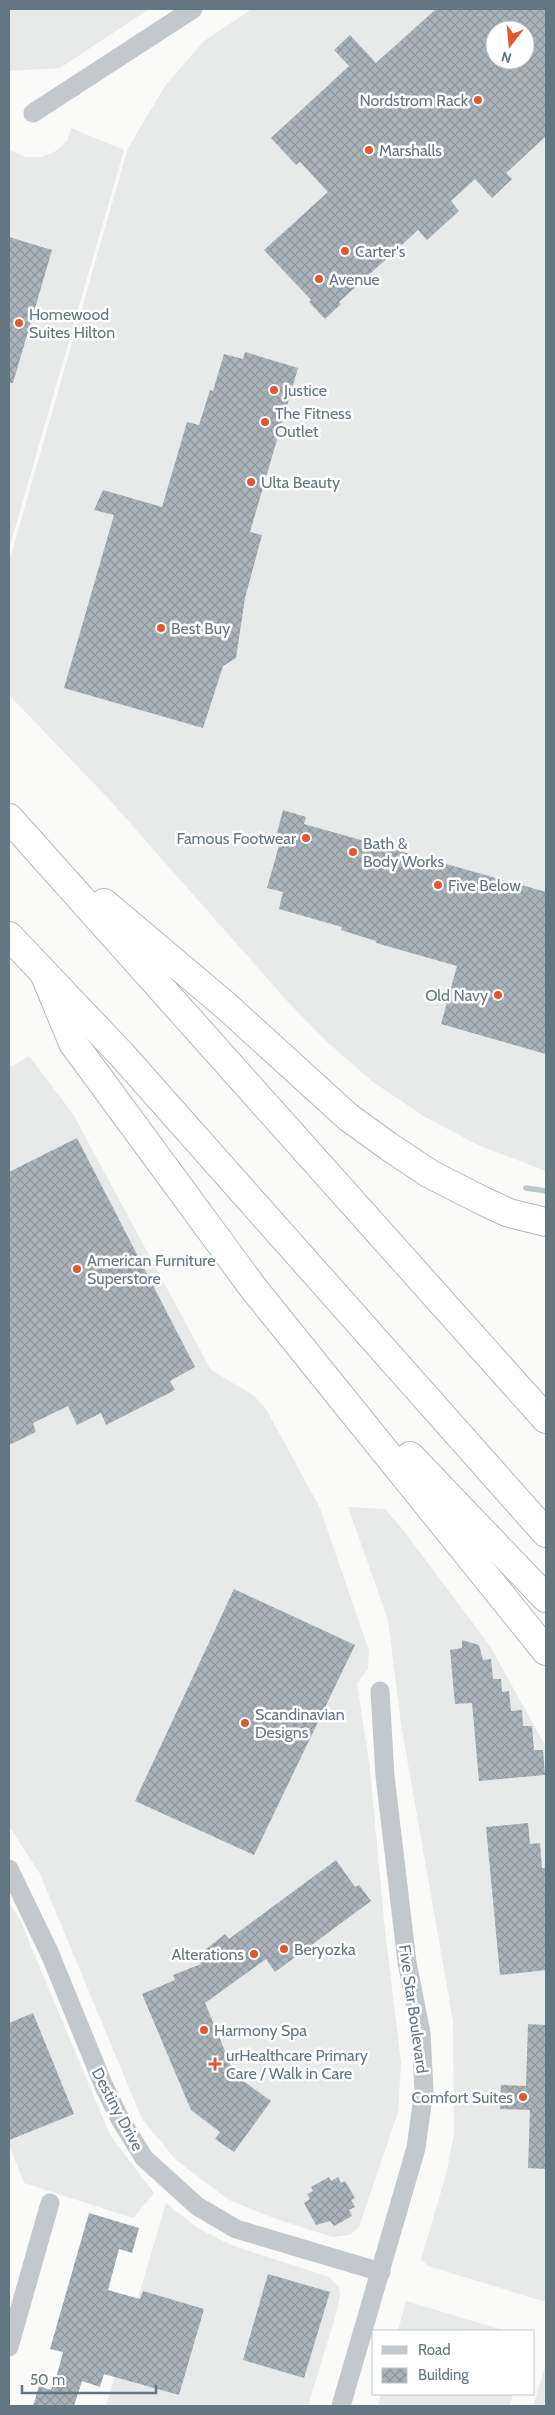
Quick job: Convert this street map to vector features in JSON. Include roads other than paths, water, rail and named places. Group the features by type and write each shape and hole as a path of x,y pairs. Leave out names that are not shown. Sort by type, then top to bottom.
{"highway":[{"path":"9,818 546,1419"},
{"path":"27,837 225,1005 348,1116 388,1146 430,1174 485,1202 509,1213 546,1222"},
{"path":"9,936 122,1054 546,1533"},
{"path":"44,973 74,1043 254,1289 546,1651"},
{"path":"335,1391 404,1450 546,1598"}],"street":[{"path":"33,113 193,9"},
{"name":"Five Star Boulevard","path":"341,2406 416,2148 424,2090 424,2061 407,1962 385,1776 380,1691"},
{"name":"Destiny Drive","path":"9,1869 42,1937 103,2084 120,2119 144,2158 178,2191 197,2206 236,2228 381,2272"},
{"path":"9,2347 15,2305 50,2203"}],"waterway":[{"path":"526,1188 546,1191"}],"place":[{"name":"Nordstrom Rack","path":"478,100"},
{"name":"Marshalls","path":"369,150"},
{"name":"Carter's","path":"345,251"},
{"name":"Avenue","path":"319,279"},
{"name":"Homewood Suites Hilton","path":"19,323"},
{"name":"Justice","path":"274,390"},
{"name":"The Fitness Outlet","path":"265,422"},
{"name":"Ulta Beauty","path":"251,482"},
{"name":"Best Buy","path":"161,628"},
{"name":"Famous Footwear","path":"306,838"},
{"name":"Bath & Body Works","path":"353,852"},
{"name":"Five Below","path":"438,885"},
{"name":"Old Navy","path":"498,995"},
{"name":"American Furniture Superstore","path":"77,1269"},
{"name":"Scandinavian Designs","path":"245,1723"},
{"name":"Beryozka","path":"284,1949"},
{"name":"Alterations","path":"254,1954"},
{"name":"Harmony Spa","path":"204,2030"},
{"name":"urHealthcare Primary Care / Walk in Care","path":"215,2064"},
{"name":"Comfort Suites","path":"523,2097"}]}
